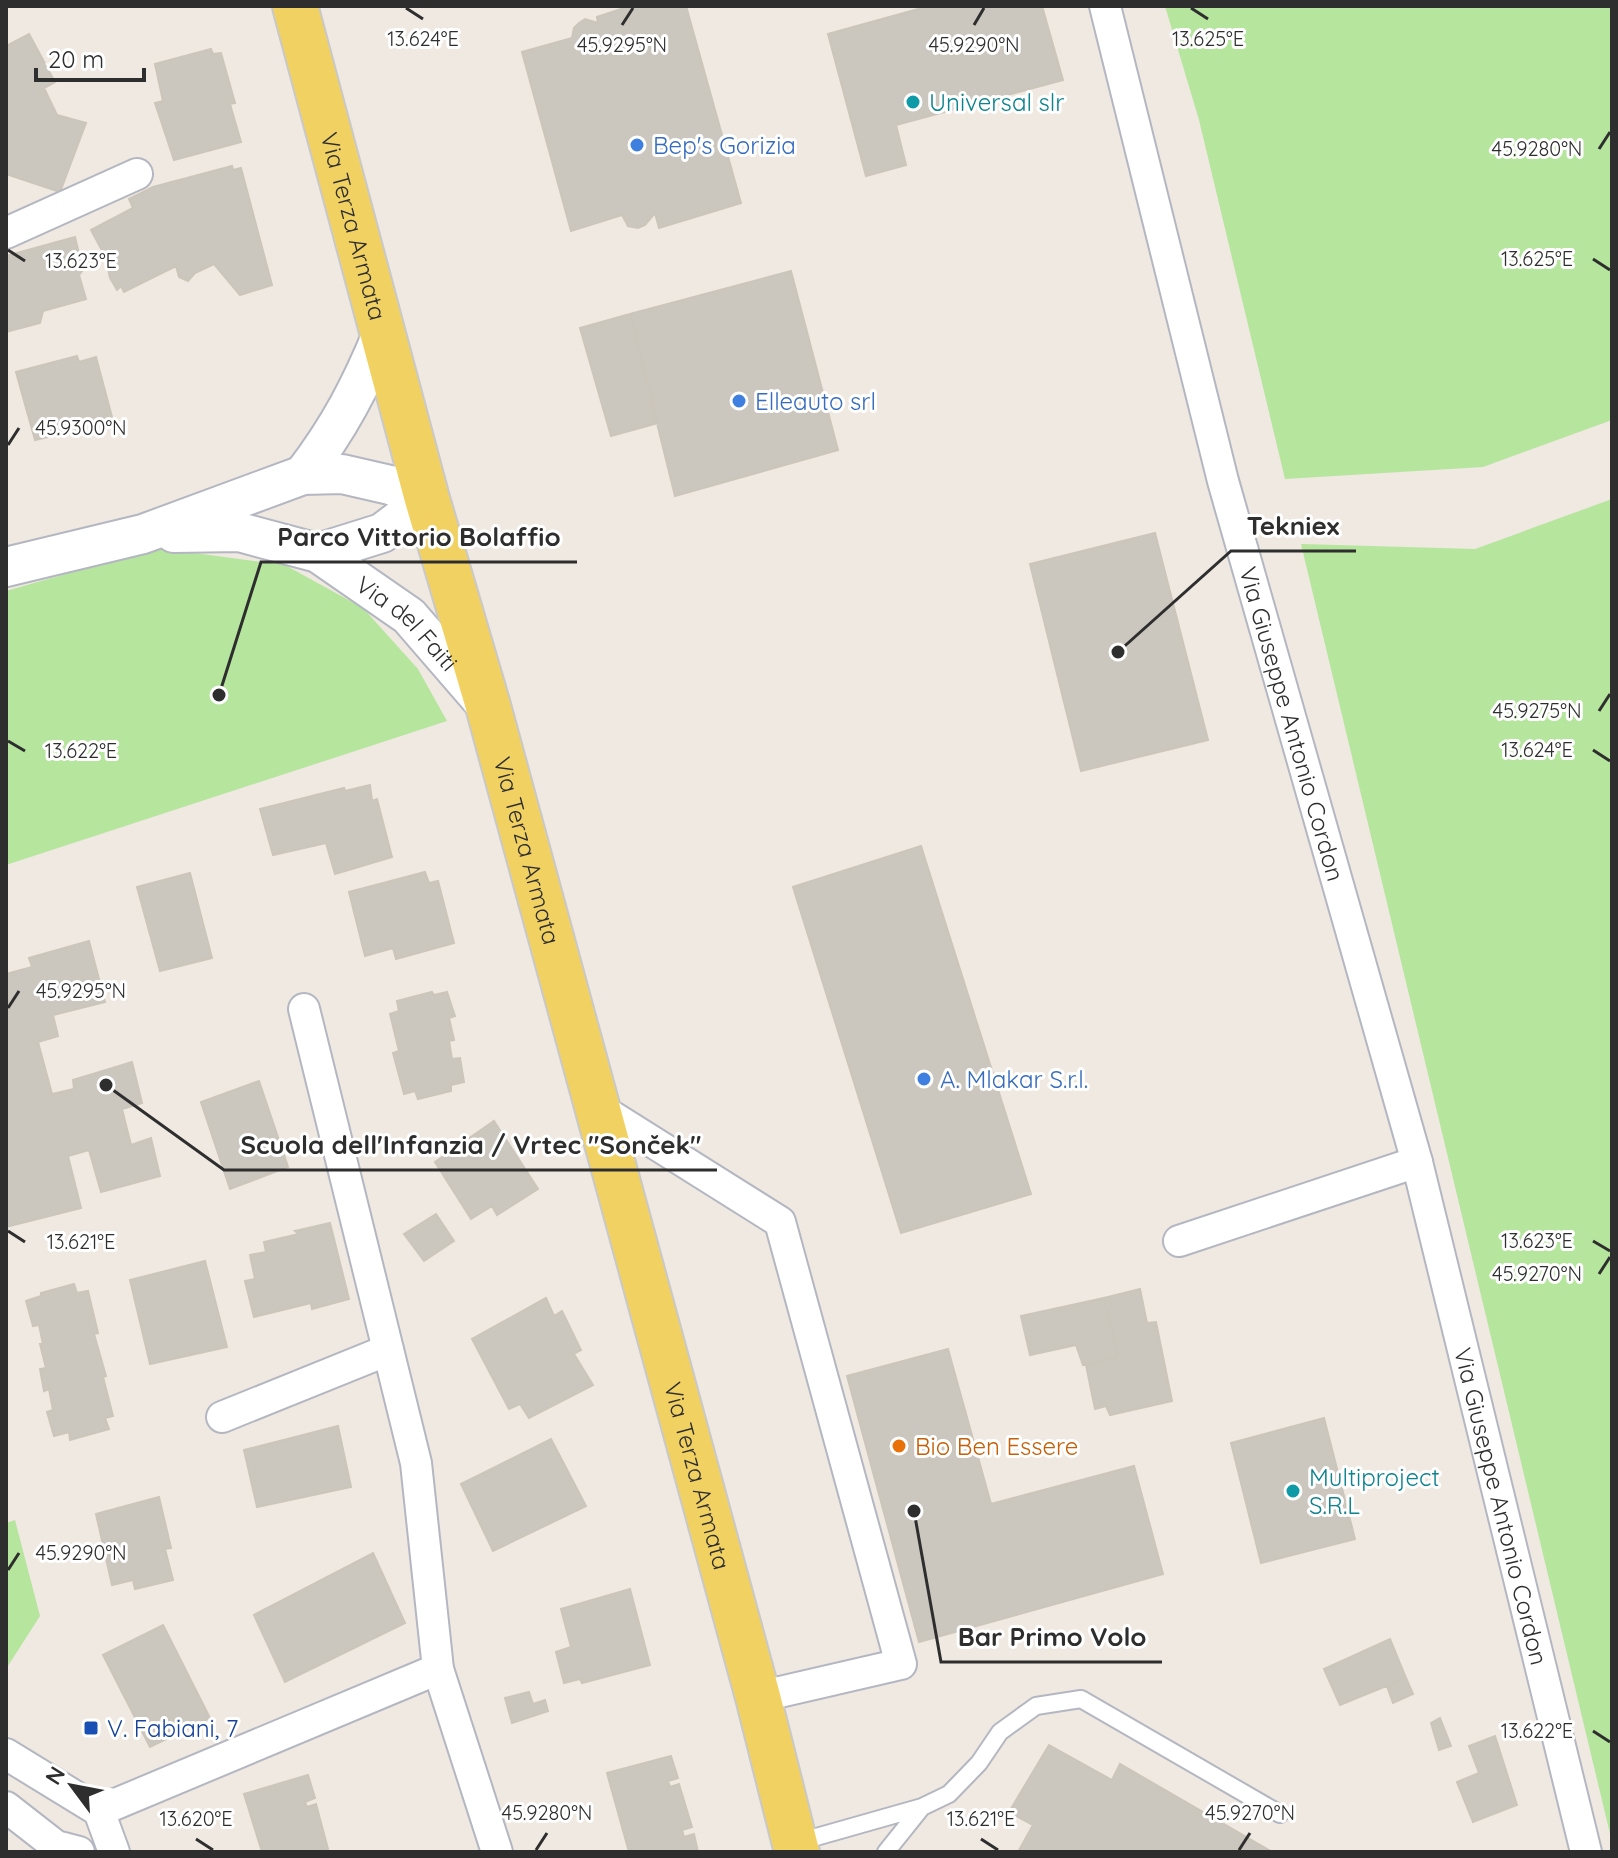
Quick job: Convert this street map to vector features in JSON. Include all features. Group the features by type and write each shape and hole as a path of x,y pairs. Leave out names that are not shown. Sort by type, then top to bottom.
{"main road":[{"name":"Via Terza Armata","path":"295,6 427,499 488,706 758,1697 804,1846"}],"street":[{"name":"Via Giuseppe Antonio Cordon","path":"1105,6 1223,481 1417,1162 1586,1852"},
{"path":"6,233 137,174"},
{"path":"303,475 335,433 364,378 383,332"},
{"name":"Via del Faiti","path":"6,567 143,534 303,475 342,474 390,485 427,499"},
{"name":"Via del Faiti","path":"318,553 382,533 427,499"},
{"name":"Via del Faiti","path":"143,534 239,532 318,553 409,616 488,706"},
{"path":"304,1009 416,1463 438,1669 497,1852"},
{"path":"597,1107 780,1222 901,1664 758,1697"},
{"path":"1179,1241 1417,1162"},
{"path":"222,1417 388,1350"},
{"path":"99,1811 438,1669"},
{"path":"6,1754 99,1811 114,1852"},
{"path":"6,1807 56,1846 79,1852"}],"lane":[{"path":"804,1846 922,1807 949,1794 979,1763 1000,1732 1036,1706 1081,1699 1280,1814"},
{"path":"886,1852 922,1807"}],"green space":[{"path":"1165,6 1612,6 1612,420 1483,467 1285,479 1199,120"},
{"path":"1612,499 1612,1842 1301,544 1475,549"},
{"path":"157,548 285,565 363,608 418,669 447,721 6,865 6,591"},
{"path":"15,1520 40,1616 6,1669 6,1523"}],"building":[{"name":"Bep's Gorizia","path":"630,6 686,6 741,203 659,228 655,213 638,228 628,226 622,215 571,231 522,52 572,38 574,28 585,19 598,23 597,17"},
{"name":"Universal slr","path":"929,6 1042,6 1063,80 896,125 906,165 866,176 828,34"},
{"path":"29,34 55,82 44,88 57,115 86,123 60,192 6,174 6,46"},
{"path":"211,49 213,54 221,53 235,103 230,104 241,142 174,160 155,103 163,101 155,64"},
{"path":"232,166 233,170 241,168 272,285 240,295 214,264 195,273 188,281 179,277 176,266 124,292 121,286 117,290 110,278 105,256 91,230 133,208 129,199 153,187"},
{"path":"75,237 83,270 79,275 86,299 43,311 40,323 6,332 6,256"},
{"name":"Elleauto srl","path":"791,271 838,450 675,496 630,314"},
{"path":"630,314 658,423 611,436 580,328"},
{"path":"77,356 79,362 96,357 112,417 83,423 86,428 35,440 16,372"},
{"path":"1155,533 1208,740 1081,771 1030,564"},
{"path":"370,785 372,801 377,799 392,857 335,874 326,843 273,855 260,809 344,788 345,791"},
{"name":"A. Mlakar S.r.l.","path":"921,846 1031,1194 901,1233 793,887"},
{"path":"425,872 429,883 438,881 454,943 396,959 393,948 365,956 349,892"},
{"path":"190,873 212,958 160,971 137,887"},
{"path":"89,941 105,1002 53,1015 58,1036 38,1042 52,1094 74,1089 73,1080 132,1062 142,1103 122,1109 131,1145 151,1138 160,1176 101,1192 89,1150 68,1156 81,1208 6,1227 6,974 32,967 29,958"},
{"path":"432,992 434,995 447,992 455,1016 449,1018 454,1040 449,1041 452,1059 460,1058 464,1082 451,1085 451,1091 418,1099 415,1091 404,1094 393,1053 399,1051 390,1014 399,1011 397,1001"},
{"path":"259,1081 288,1167 230,1189 201,1102"},
{"path":"494,1121 538,1189 497,1215 492,1206 471,1219 435,1162"},
{"path":"436,1214 454,1241 424,1261 404,1234"},
{"path":"330,1223 349,1299 312,1309 311,1303 254,1317 245,1281 255,1279 250,1255 266,1252 264,1242"},
{"path":"205,1261 227,1347 150,1364 130,1280"},
{"path":"74,1284 77,1293 88,1291 98,1333 94,1334 113,1416 105,1418 109,1429 70,1440 69,1432 54,1436 47,1412 53,1410 49,1389 44,1391 40,1369 46,1368 40,1344 43,1344 39,1325 33,1326 26,1301 41,1296 41,1293"},
{"path":"1140,1289 1147,1323 1156,1322 1172,1401 1110,1415 1106,1406 1095,1409 1086,1365 1118,1357 1104,1298"},
{"path":"546,1298 554,1316 562,1311 581,1350 574,1354 593,1385 529,1418 520,1404 509,1409 472,1339"},
{"path":"1104,1298 1118,1357 1083,1365 1076,1345 1030,1355 1021,1316"},
{"path":"948,1349 991,1504 1134,1466 1163,1574 919,1642 847,1376"},
{"name":"Multiproject S.R.L","path":"1324,1418 1355,1539 1261,1563 1231,1443"},
{"path":"338,1426 351,1487 257,1507 244,1450"},
{"path":"551,1439 586,1506 493,1551 461,1484"},
{"path":"159,1497 171,1548 165,1549 173,1580 135,1589 133,1580 112,1585 96,1514"},
{"path":"373,1553 405,1623 285,1682 254,1615"},
{"path":"630,1589 650,1665 582,1683 580,1679 564,1683 556,1652 571,1647 561,1609"},
{"path":"163,1625 210,1718 150,1747 103,1655"},
{"path":"1390,1639 1406,1678 1340,1705 1324,1669"},
{"path":"1406,1678 1413,1694 1393,1703 1387,1686"},
{"path":"529,1692 533,1704 545,1700 548,1711 512,1723 505,1698"},
{"path":"1440,1718 1451,1746 1439,1750 1431,1723"},
{"path":"1495,1736 1517,1805 1473,1822 1457,1782 1479,1773 1469,1746"},
{"path":"1049,1745 1112,1780 1120,1764 1272,1852 1018,1852 1033,1825 1009,1812"},
{"path":"671,1756 678,1778 668,1781 670,1787 679,1784 692,1827 682,1830 684,1837 694,1834 698,1852 629,1852 607,1773"},
{"path":"308,1775 315,1798 305,1802 307,1807 316,1804 328,1849 321,1852 262,1852 244,1794"}],"place":[{"name":"Universal slr","path":"913,102"},
{"name":"Bep's Gorizia","path":"637,145"},
{"name":"Elleauto srl","path":"739,401"},
{"name":"Tekniex","path":"1118,652"},
{"name":"Parco Vittorio Bolaffio","path":"219,695"},
{"name":"A. Mlakar S.r.l.","path":"924,1079"},
{"name":"Scuola dell'Infanzia / Vrtec \"Sonček\"","path":"106,1085"},
{"name":"Bio Ben Essere","path":"899,1446"},
{"name":"Multiproject S.R.L","path":"1293,1491"},
{"name":"Bar Primo Volo","path":"914,1511"},
{"name":"V. Fabiani, 7","path":"91,1728"}]}
